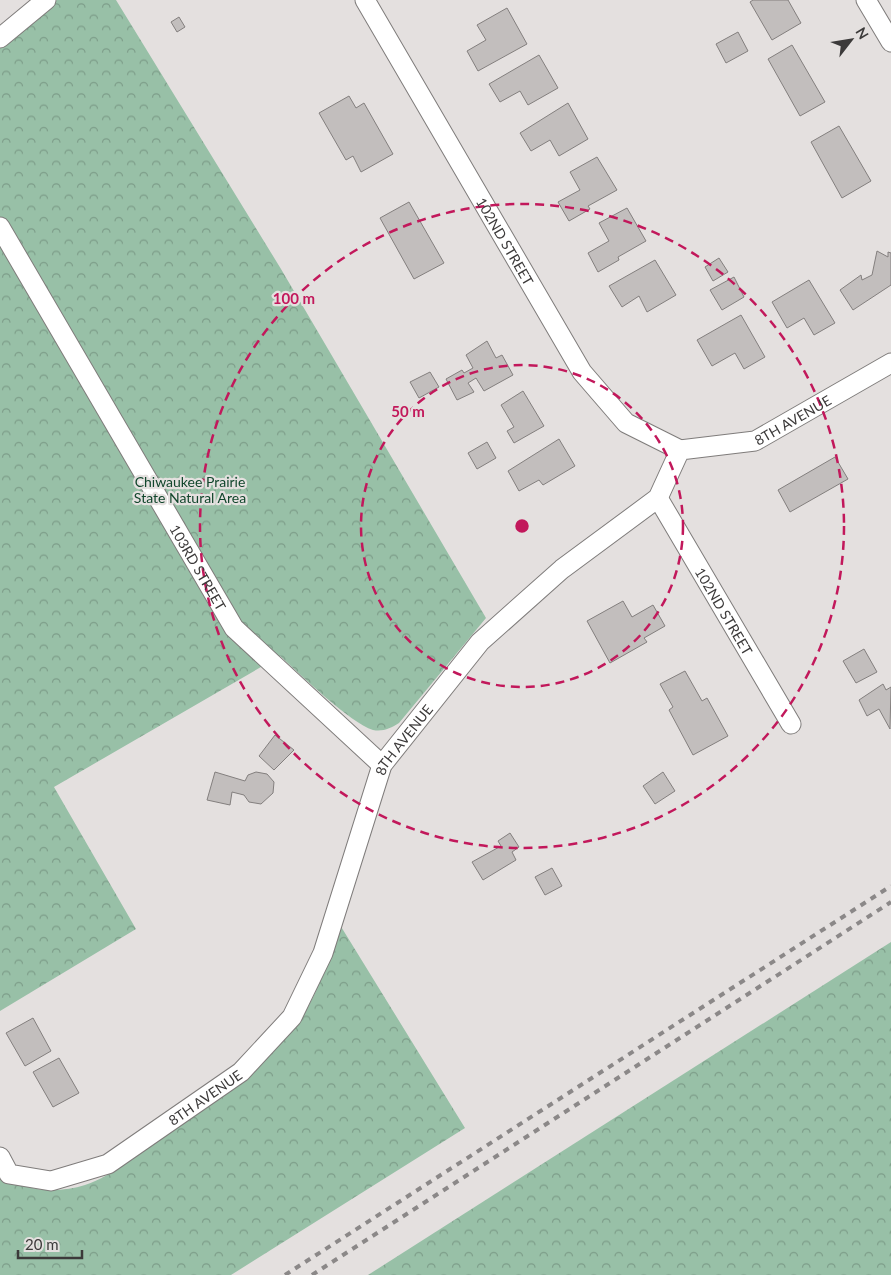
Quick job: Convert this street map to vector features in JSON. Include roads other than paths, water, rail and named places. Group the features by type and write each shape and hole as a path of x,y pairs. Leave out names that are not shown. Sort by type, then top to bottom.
{"street":[{"path":"0,38 46,0"},
{"name":"102ND STREET","path":"365,0 582,372 626,423 680,450"},
{"path":"866,0 891,42"},
{"name":"103RD STREET","path":"0,227 234,628 382,765"},
{"name":"8TH AVENUE","path":"0,1157 10,1174 51,1181 108,1164 241,1072 292,1017 323,953 382,765 480,642 562,569 658,498 680,450 755,441 891,362"},
{"name":"102ND STREET","path":"658,498 791,724"}],"railway":[{"path":"285,1275 891,886"},
{"path":"312,1275 891,902"}],"park label":[{"name":"Chiwaukee Prairie State Natural Area","path":"190,490"}]}
